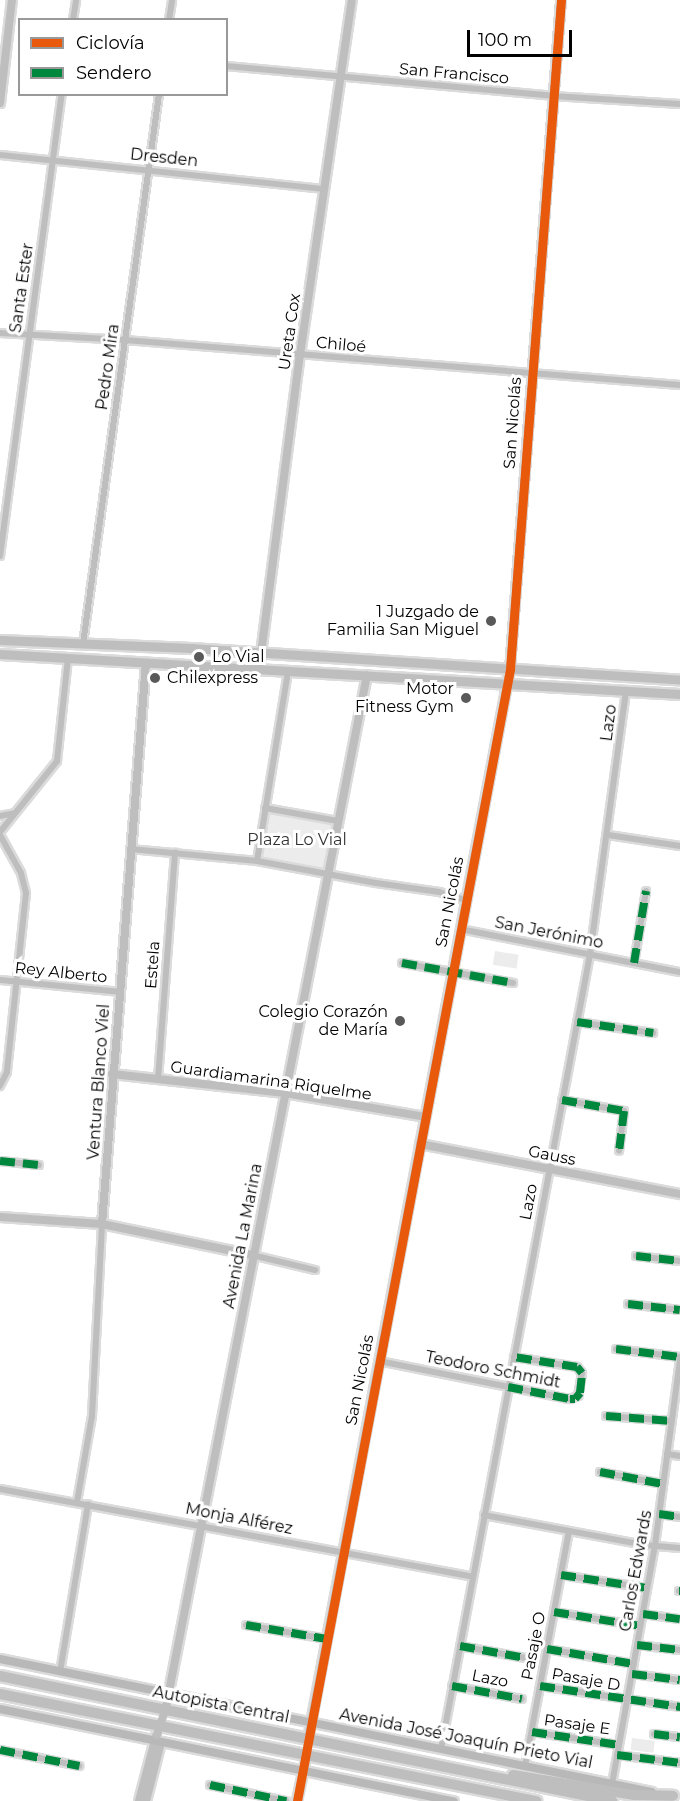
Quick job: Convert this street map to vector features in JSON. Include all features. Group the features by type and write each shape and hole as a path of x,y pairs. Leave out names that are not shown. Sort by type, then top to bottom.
{"highway":[{"name":"Autopista Central","path":"0,1676 612,1801"},
{"name":"Autopista Central","path":"0,1694 536,1801"},
{"path":"479,1774 533,1777 634,1795 676,1797"},
{"path":"476,1789 512,1801"}],"main road":[{"path":"0,640 680,680"},
{"path":"0,654 680,694"},
{"name":"Avenida José Joaquín Prieto Vial","path":"0,1659 676,1797"},
{"path":"0,1709 304,1768 454,1801"}],"street":[{"path":"0,103 12,0"},
{"path":"73,18 75,0"},
{"path":"169,18 172,0"},
{"name":"Ureta Cox","path":"259,669 300,355 351,0"},
{"name":"San Nicolás","path":"297,1801 452,970 508,683 561,0"},
{"name":"San Francisco","path":"228,66 554,96 680,104"},
{"name":"Santa Ester","path":"0,556 62,96"},
{"name":"Pedro Mira","path":"83,644 159,96"},
{"name":"Dresden","path":"0,155 324,189"},
{"name":"Chiloé","path":"0,333 125,340 680,385"},
{"path":"0,1086 7,1072 26,893 21,873 0,833 57,761 68,658"},
{"name":"Ventura Blanco Viel","path":"77,1502 91,1424 112,1074 146,663"},
{"path":"257,861 288,671"},
{"name":"Avenida La Marina","path":"139,1801 169,1694 252,1255 367,675"},
{"name":"Lazo","path":"441,1749 590,954 626,690"},
{"path":"265,808 338,821"},
{"path":"0,816 16,813"},
{"path":"608,835 680,846"},
{"path":"130,849 257,861 439,892 466,900"},
{"name":"Estela","path":"158,1079 175,853"},
{"path":"634,963 646,891"},
{"name":"San Jerónimo","path":"460,930 680,972"},
{"path":"402,963 452,970 513,983"},
{"name":"Rey Alberto","path":"0,980 120,992"},
{"path":"577,1022 653,1033"},
{"name":"Guardiamarina Riquelme","path":"112,1074 285,1093 425,1117"},
{"path":"562,1100 624,1111 619,1151"},
{"name":"Gauss","path":"420,1144 680,1194"},
{"path":"0,1161 39,1165"},
{"path":"0,1217 102,1224 315,1270"},
{"path":"636,1256 680,1261"},
{"path":"628,1304 680,1310"},
{"path":"616,1349 680,1357"},
{"name":"Teodoro Schmidt","path":"379,1361 570,1399 575,1399 580,1393 582,1373 577,1368 514,1357"},
{"name":"Carlos Edwards","path":"612,1784 655,1545 677,1400 680,1361"},
{"path":"606,1416 672,1421"},
{"path":"667,1454 680,1456"},
{"path":"600,1472 663,1484"},
{"name":"Monja Alférez","path":"0,1489 473,1577"},
{"path":"60,1672 88,1504"},
{"path":"659,1514 680,1517"},
{"path":"484,1515 680,1548"},
{"name":"Pasaje O","path":"525,1766 569,1531"},
{"path":"561,1575 647,1588"},
{"path":"554,1612 640,1626"},
{"path":"643,1614 680,1619"},
{"path":"246,1625 327,1639"},
{"path":"637,1645 680,1650"},
{"name":"Lazo","path":"460,1646 531,1659"},
{"path":"547,1649 633,1664"},
{"path":"632,1674 680,1680"},
{"name":"Lazo","path":"452,1686 522,1699"},
{"name":"Pasaje D","path":"540,1686 627,1701 680,1707"},
{"name":"Pasaje E","path":"531,1732 619,1745"},
{"path":"654,1734 680,1737"},
{"name":"Avenida La Marina","path":"146,1801 158,1739"},
{"path":"0,1750 79,1766"},
{"path":"617,1755 680,1763"},
{"path":"210,1785 286,1801"}],"green space":[{"name":"Plaza Lo Vial","path":"270,812 333,823 325,868 262,857"},
{"path":"495,951 519,955 517,969 493,965"},
{"path":"632,1738 655,1741 653,1753 631,1750"}],"marked path":[{"path":"634,963 646,891"},
{"path":"402,963 513,983"},
{"path":"577,1022 653,1033"},
{"path":"562,1100 624,1111 619,1151"},
{"path":"0,1161 39,1165"},
{"path":"636,1256 680,1261"},
{"path":"628,1304 680,1310"},
{"path":"616,1349 680,1357"},
{"path":"508,1387 570,1399 575,1399 580,1393 582,1373 577,1367 514,1357"},
{"path":"606,1416 672,1421"},
{"path":"600,1472 663,1484"},
{"path":"659,1514 680,1517"},
{"path":"561,1575 647,1588"},
{"path":"554,1612 640,1626"},
{"path":"643,1614 680,1619"},
{"path":"246,1625 327,1639"},
{"path":"637,1645 680,1650"},
{"path":"460,1646 531,1659"},
{"path":"547,1649 634,1664"},
{"path":"632,1674 680,1680"},
{"path":"452,1686 522,1699"},
{"path":"540,1686 680,1707"},
{"path":"532,1732 619,1745"},
{"path":"654,1734 680,1737"},
{"path":"0,1750 79,1766"},
{"path":"617,1755 680,1763"},
{"path":"210,1785 286,1801"}],"cycle path":[{"path":"297,1801 510,669 561,0"}],"place":[{"name":"1 Juzgado de Familia San Miguel","path":"491,621"},
{"name":"Lo Vial","path":"199,657"},
{"name":"Chilexpress","path":"155,678"},
{"name":"Motor Fitness Gym","path":"466,698"},
{"name":"Colegio Corazón de María","path":"400,1021"}]}
